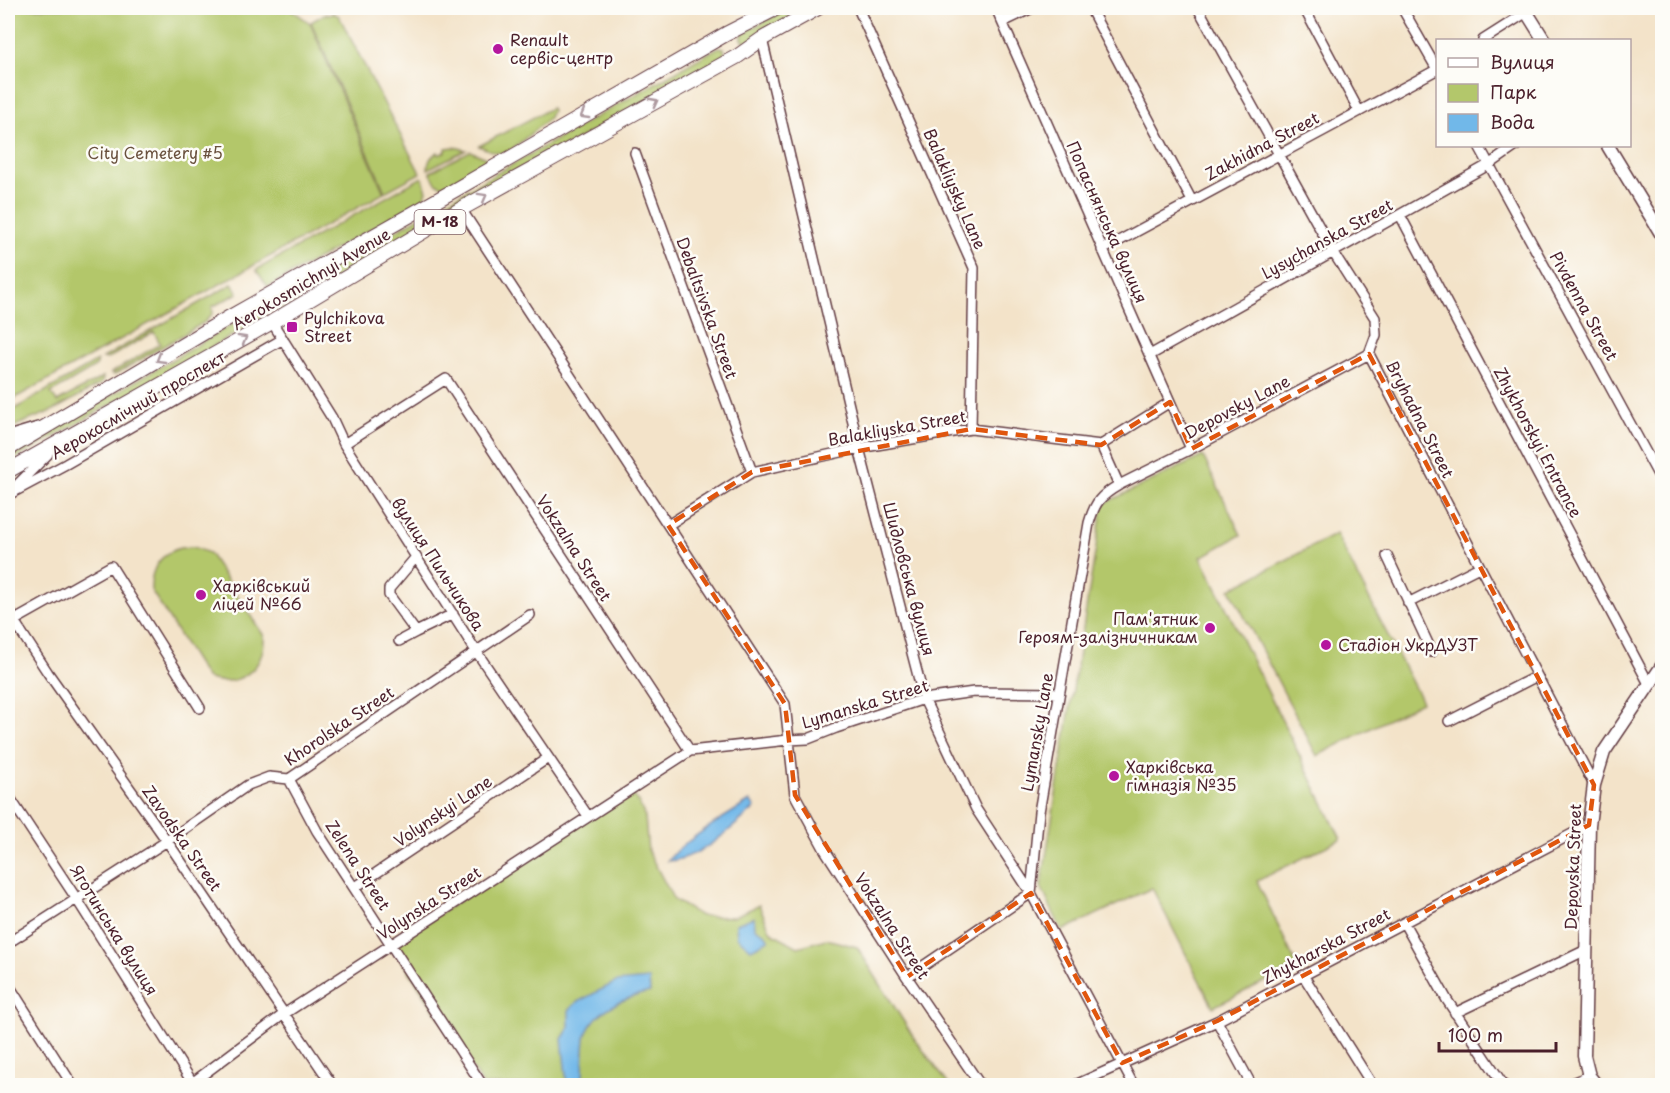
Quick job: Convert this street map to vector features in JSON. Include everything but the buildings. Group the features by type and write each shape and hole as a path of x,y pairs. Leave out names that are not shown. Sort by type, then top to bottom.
{"main road":[{"name":"Aerokosmichnyi Avenue","path":"8,449 230,317 726,34 777,8"},
{"name":"Aerokosmichnyi Avenue","path":"8,471 272,322 461,209 738,56 762,39 818,8"},
{"path":"1526,10 1543,39"},
{"path":"726,34 738,56"},
{"path":"1609,147 1662,235"},
{"name":"Depovska Street","path":"1593,1081 1584,1056 1589,825 1594,784 1604,752 1662,666"}],"street":[{"name":"Balakliysky Lane","path":"858,8 974,268 971,429"},
{"name":"Попаснянська вулиця","path":"996,8 1191,449"},
{"path":"1002,22 1032,8"},
{"path":"1090,8 1192,201"},
{"name":"Bryhadna Street","path":"1198,8 1333,252 1375,318 1376,335 1369,354 1594,784"},
{"path":"1304,8 1359,111"},
{"path":"1402,8 1436,68"},
{"path":"1483,39 1526,10"},
{"name":"Шидловська вулиця","path":"762,39 859,448 924,699 976,809 1031,893 1134,1086"},
{"name":"Zakhidna Street","path":"1102,250 1436,71"},
{"name":"Pivdenna Street","path":"1480,147 1662,482"},
{"name":"Lysychanska Street","path":"1150,355 1490,164 1515,147"},
{"name":"Debaltsivska Street","path":"635,153 752,472"},
{"name":"Vokzalna Street","path":"461,209 785,704 795,795 825,850 981,1086"},
{"name":"Zhykhorskyi Entrance","path":"1400,214 1649,684"},
{"name":"вулиця Пильчикова","path":"272,322 332,418 344,444 476,651 588,816"},
{"name":"Аерокосмічний проспект","path":"8,495 283,339"},
{"name":"Depovsky Lane","path":"1119,485 1369,354"},
{"name":"Vokzalna Street","path":"344,444 446,379 690,751"},
{"path":"1119,485 1101,445 1170,402"},
{"name":"Аерокосмічний проспект","path":"8,436 52,423"},
{"name":"Balakliyska Street","path":"669,525 752,472 859,448 971,429 1101,445"},
{"name":"Аерокосмічний проспект","path":"8,495 41,460 64,440"},
{"name":"Lymansky Lane","path":"1031,893 1039,812 1089,523 1096,502 1119,485"},
{"path":"1387,556 1432,652"},
{"path":"416,557 389,589 389,595 416,632"},
{"path":"11,623 111,566 200,708"},
{"path":"1408,603 1479,567"},
{"name":"Zavodska Street","path":"8,606 11,623 167,841 333,1086"},
{"path":"399,641 453,614"},
{"name":"Khorolska Street","path":"8,943 167,841 248,785 268,777 289,778 530,615"},
{"path":"1449,721 1537,676"},
{"name":"Lymanska Street","path":"788,740 808,740 836,728 924,699 974,692 1059,693"},
{"path":"690,751 788,740"},
{"name":"Volynska Street","path":"190,1084 284,1014 690,751"},
{"name":"Volynskyi Lane","path":"354,888 548,758"},
{"name":"Zelena Street","path":"289,778 317,831 483,1086"},
{"name":"Яготинська вулиця","path":"8,795 76,898 190,1084"},
{"name":"Zhykharska Street","path":"1073,1086 1217,1021 1589,825"},
{"path":"907,977 1031,893"},
{"path":"1404,923 1455,1013 1504,1086"},
{"path":"1455,1013 1586,950"},
{"path":"1303,975 1373,1086"},
{"path":"8,984 73,1086"},
{"path":"1217,1021 1252,1086"},
{"path":"1564,1086 1593,1081"}],"highlighted area":[{"path":"1369,354 1594,785 1589,825 1217,1021 1122,1063 1031,893 907,977 795,795 785,704 668,525 752,472 971,429 1101,445 1170,402 1191,449"}],"green space":[{"name":"City Cemetery #5","path":"8,8 289,8 310,23 384,193 8,402"},
{"path":"788,8 810,8 747,44 742,39 742,34"},
{"path":"333,13 339,16 420,173 385,192 311,22 323,15"},
{"path":"719,47 724,48 725,55 279,311 274,300"},
{"path":"551,108 548,119 510,151 498,153 479,146"},
{"path":"455,147 466,150 428,169 430,159 435,154 438,152 439,155 446,151 446,148"},
{"path":"470,151 489,159 489,162 445,187 436,183 430,172"},
{"path":"422,177 427,191 423,200 268,287 256,270"},
{"path":"232,284 238,293 212,307 213,313 205,322 114,375 111,373 160,344 154,332 107,359 103,358"},
{"path":"260,308 265,317 8,463 8,456"},
{"path":"97,361 95,367 51,393 57,402 103,377 102,383 54,410 8,429 8,413"},
{"path":"1203,456 1241,535 1201,557 1341,839 1257,881 1297,966 1213,1007 1152,888 1062,931 1041,887 1103,504"},
{"name":"Стадіон УкрДУЗТ","path":"1336,534 1422,702 1317,756 1230,589"},
{"path":"194,547 209,553 264,636 263,648 255,667 239,679 218,681 206,678 151,590 152,575 158,563 167,554 180,548"},
{"path":"629,790 638,801 645,817 648,851 674,900 701,916 733,917 759,905 771,932 798,947 826,939 857,947 914,1038 949,1085 483,1085 392,945"}],"water":[{"path":"750,801 755,808 714,842 691,855 667,861 696,836"},
{"path":"754,917 755,928 764,933 769,940 751,949 737,937 736,924"},
{"path":"649,979 650,992 631,997 597,1017 585,1038 582,1085 567,1085 562,1039 569,1028 569,1010 577,1002 616,982"}],"place":[{"name":"Renault сервіс-центр","path":"498,49"},
{"name":"Pylchikova Street","path":"292,327"},
{"name":"Харківський ліцей №66","path":"201,595"},
{"name":"Пам'ятник Героям-залізничникам","path":"1210,628"},
{"name":"Стадіон УкрДУЗТ","path":"1326,645"},
{"name":"Харківська гімназія №35","path":"1114,776"}]}
